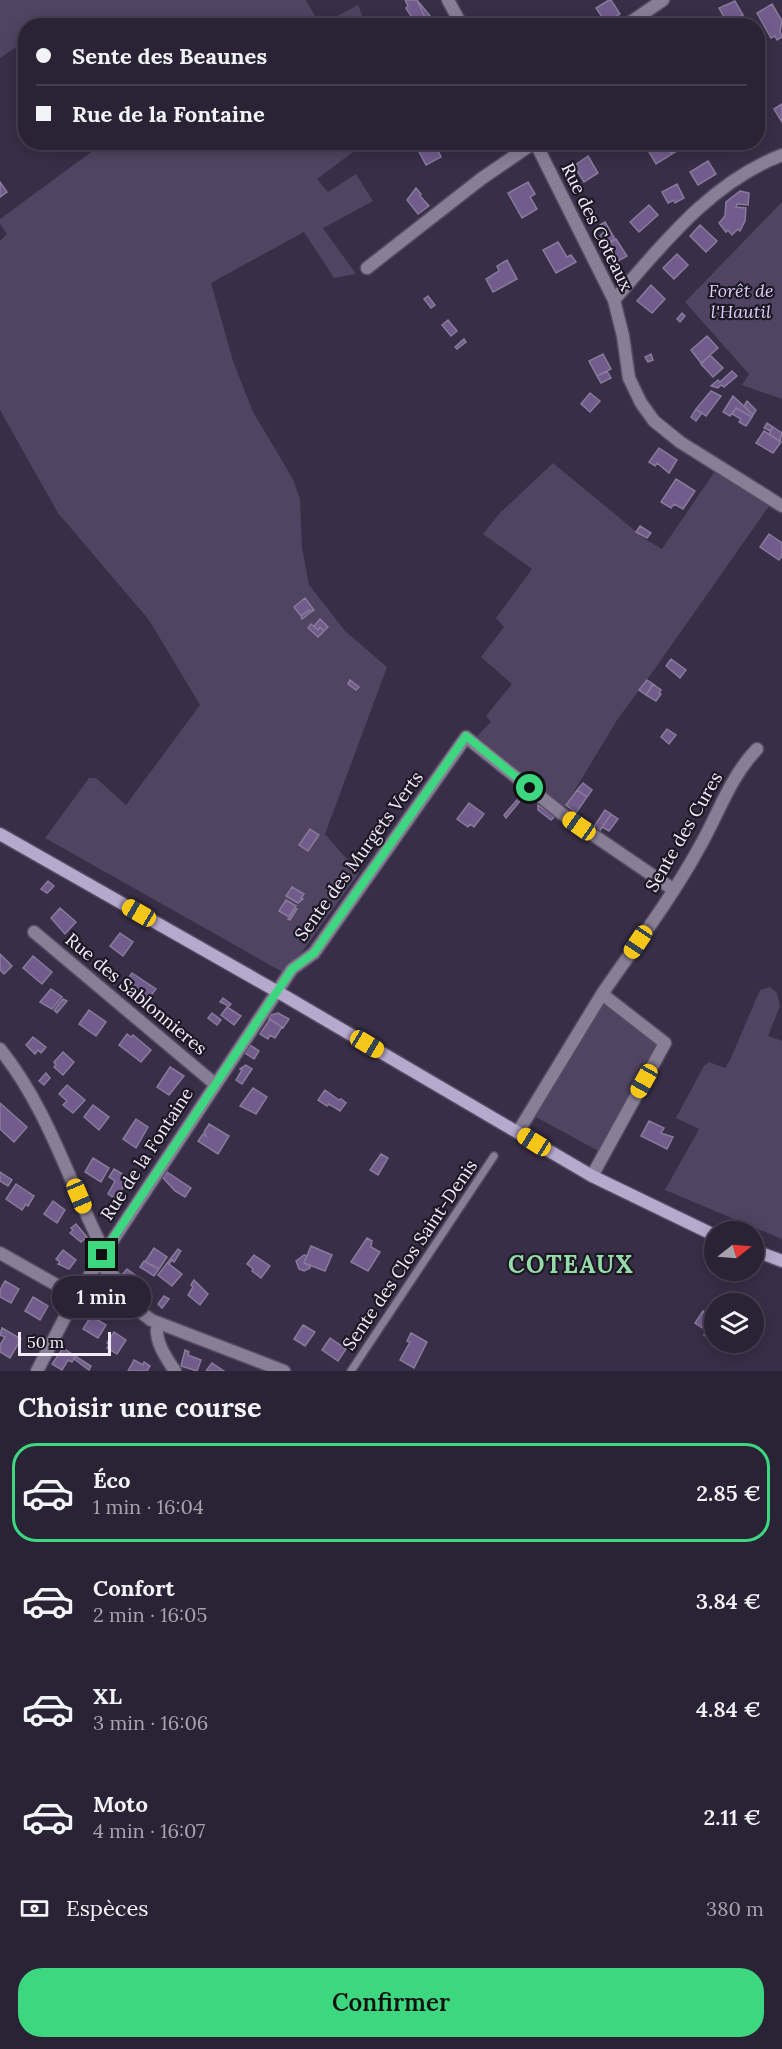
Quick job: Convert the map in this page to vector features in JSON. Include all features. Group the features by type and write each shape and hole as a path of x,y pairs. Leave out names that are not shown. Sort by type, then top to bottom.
{"main road":[{"path":"0,834 278,992 592,1176 704,1230"},
{"path":"764,1254 782,1261"}],"street":[{"path":"448,0 458,18"},
{"path":"637,18 663,0"},
{"path":"367,268 481,179 523,150"},
{"name":"Rue des Coteaux","path":"539,150 614,300 623,336 629,378 641,403 654,421 680,442 782,506"},
{"path":"614,300 664,241 703,206 736,178 782,155"},
{"name":"Sente des Murgets Verts","path":"278,992 292,969 314,953 466,736 561,813 674,890"},
{"name":"Sente des Cures","path":"518,1132 602,994 674,890 700,847 720,804 746,760 757,749"},
{"name":"Rue des Sablonnieres","path":"34,932 214,1084"},
{"name":"Rue de la Fontaine","path":"37,1371 77,1294 214,1084 278,992"},
{"path":"592,1176 665,1043 602,994"},
{"path":"0,1049 32,1096 56,1143 99,1241 107,1248"},
{"path":"0,1253 77,1294 119,1301 133,1306 151,1320 284,1371"},
{"path":"97,1263 106,1269 128,1294 133,1306"},
{"path":"158,1323 156,1328 158,1340 175,1371"}],"lane":[{"name":"Sente des Clos Saint-Denis","path":"351,1371 494,1156"}],"green space":[{"path":"0,0 306,0 316,18 18,18 18,46 0,58"},
{"path":"358,5 363,18 333,18"},
{"path":"94,150 356,150 317,179 328,192 356,174 373,201 323,228 356,274 334,278 304,232 211,283 233,361 253,412 293,479 300,499 302,548 309,585 345,631 387,667 325,834 359,873 286,974 45,838 89,778 96,778 126,805 200,705 149,620 58,513 0,410 0,241 7,234 0,224 0,219"},
{"name":"Forêt de l'Hautil","path":"782,202 782,399 742,385 749,374 685,302"},
{"path":"553,463 645,539 662,549 715,471 769,506 617,720 564,808 474,739 491,722 486,716 512,684 481,657 504,627 496,618 532,569 483,534 500,513"},
{"path":"770,987 777,993 780,1006 768,1036 782,1041 782,1239 764,1231 764,1221 739,1221 665,1190 699,1129 676,1118 704,1066 709,1062 725,1068 760,990"},
{"path":"602,994 669,1043 602,1153 523,1110"}],"building":[{"path":"405,0 417,0 425,18 412,18 406,8 408,6"},
{"path":"417,0 431,17 425,18"},
{"path":"611,0 620,14 614,18 603,18 596,8"},
{"path":"735,1 743,15 738,18 725,18 719,8"},
{"path":"772,4 782,21 780,32 782,37 777,40 775,36 771,38 765,27 765,18 760,18 757,13"},
{"path":"782,104 782,122 774,109"},
{"path":"418,150 438,150 441,157 426,165"},
{"path":"648,150 670,150 672,154 656,164"},
{"path":"588,156 598,173 584,182 574,166"},
{"path":"708,161 716,174 698,185 690,172"},
{"path":"0,182 7,192 0,197"},
{"path":"528,182 535,194 530,197 537,209 522,218 508,193"},
{"path":"677,184 684,198 675,203 674,200 668,203 662,192"},
{"path":"416,188 429,206 418,214 407,200"},
{"path":"740,191 749,193 748,205 737,204 736,207 746,208 745,221 740,231 738,229 732,235 728,230 726,232 719,223 725,216 726,202"},
{"path":"649,205 658,215 639,232 630,222"},
{"path":"605,222 615,239 605,245 600,236 604,232 600,225"},
{"path":"700,225 717,241 706,252 690,236"},
{"path":"616,239 627,256 618,261 608,244"},
{"path":"558,242 567,257 571,255 576,262 556,273 543,250"},
{"path":"677,254 688,265 674,279 663,268"},
{"path":"507,260 517,279 493,292 486,279 499,271 497,266"},
{"path":"651,285 665,299 652,313 637,301"},
{"path":"428,296 435,305 431,308 424,299"},
{"path":"682,313 685,316 680,322 677,319"},
{"path":"448,320 457,331 451,336 442,325"},
{"path":"707,336 718,348 701,363 691,350"},
{"path":"464,339 466,342 457,349 455,347"},
{"path":"603,354 611,369 597,376 589,361"},
{"path":"651,354 653,360 648,362 645,357"},
{"path":"710,355 723,368 713,377 701,364"},
{"path":"607,371 611,378 601,383 597,376"},
{"path":"732,371 737,376 724,387 711,386 718,380 720,382"},
{"path":"711,391 721,396 706,416 696,409"},
{"path":"590,393 600,401 590,412 581,404"},
{"path":"733,396 753,415 752,417 736,408 730,416 723,412"},
{"path":"747,401 756,410 753,415 744,406"},
{"path":"736,408 752,417 746,426 739,422 741,419 732,414"},
{"path":"696,409 702,413 696,421 691,417"},
{"path":"767,423 773,427 770,431 764,428"},
{"path":"773,427 782,433 780,441 769,434"},
{"path":"764,431 781,442 773,453 756,443"},
{"path":"659,448 677,460 669,473 657,463 655,466 649,462"},
{"path":"676,479 695,491 683,509 674,504 671,508 661,502"},
{"path":"640,526 651,533 647,538 636,532"},
{"path":"769,534 782,543 782,556 779,560 760,547"},
{"path":"305,598 314,610 311,612 309,610 301,616 294,607"},
{"path":"309,610 311,612 302,619 301,616"},
{"path":"320,619 328,627 324,631 314,626"},
{"path":"311,624 318,630 320,627 324,631 318,637 308,628"},
{"path":"671,659 686,670 680,678 666,666"},
{"path":"350,680 359,687 356,690 348,684"},
{"path":"647,680 653,684 646,695 639,690"},
{"path":"653,684 661,690 656,701 646,695"},
{"path":"667,729 676,735 669,744 661,737"},
{"path":"583,783 592,790 587,797 577,790"},
{"path":"577,790 587,797 576,813 566,805"},
{"path":"522,794 524,796 506,818 504,815"},
{"path":"469,803 484,814 474,827 470,824 468,827 457,819"},
{"path":"538,805 555,816 551,820 538,810"},
{"path":"605,810 611,814 599,832 593,828"},
{"path":"611,814 618,819 609,831 602,827"},
{"path":"310,829 319,835 308,851 299,845"},
{"path":"48,881 54,886 47,893 41,889"},
{"path":"292,887 304,894 301,898 303,899 298,903 286,896"},
{"path":"286,900 296,906 289,917 279,911"},
{"path":"60,908 76,922 65,934 51,918"},
{"path":"295,908 297,909 290,920 288,919"},
{"path":"120,933 133,942 123,956 110,946"},
{"path":"0,954 12,966 4,974 0,970"},
{"path":"33,956 52,972 42,984 23,968"},
{"path":"132,973 156,989 146,1002 123,985"},
{"path":"51,989 62,997 52,1009 40,1002"},
{"path":"223,998 231,1004 229,1006 220,1002"},
{"path":"63,999 67,1001 57,1013 54,1010"},
{"path":"227,1007 241,1016 234,1025 221,1015"},
{"path":"89,1010 106,1022 96,1036 79,1024"},
{"path":"212,1013 221,1020 217,1025 208,1018"},
{"path":"278,1013 289,1019 283,1028 268,1018"},
{"path":"270,1019 282,1027 275,1038 270,1035 268,1039 260,1034"},
{"path":"127,1034 131,1037 133,1035 151,1050 141,1062 119,1045"},
{"path":"33,1037 46,1047 41,1053 38,1050 35,1054 26,1045"},
{"path":"250,1045 259,1051 254,1059 245,1053"},
{"path":"63,1052 74,1062 63,1075 54,1067 56,1065 54,1062"},
{"path":"246,1065 252,1069 242,1084 236,1080 242,1070 240,1069"},
{"path":"170,1067 184,1076 169,1095 157,1087"},
{"path":"46,1073 50,1078 44,1085 39,1081"},
{"path":"67,1085 85,1100 73,1113 63,1105 67,1101 59,1094"},
{"path":"253,1088 267,1097 256,1114 240,1106"},
{"path":"325,1090 346,1103 340,1111 318,1100"},
{"path":"0,1103 27,1127 14,1142 0,1129"},
{"path":"93,1105 109,1117 99,1130 84,1117"},
{"path":"136,1119 148,1127 136,1148 123,1139"},
{"path":"649,1121 664,1128 661,1133 673,1137 667,1149 641,1136"},
{"path":"209,1124 229,1136 218,1154 198,1141 203,1134 206,1136 204,1132"},
{"path":"381,1154 388,1158 378,1175 370,1170"},
{"path":"93,1158 109,1168 101,1182 85,1172"},
{"path":"114,1169 129,1178 116,1199 108,1194 115,1181 109,1177"},
{"path":"0,1172 12,1180 8,1186 0,1181"},
{"path":"167,1172 191,1188 185,1197 175,1191 163,1178"},
{"path":"16,1184 34,1196 28,1206 26,1204 22,1210 6,1199"},
{"path":"53,1201 65,1210 57,1223 44,1214"},
{"path":"76,1224 87,1237 81,1242 70,1233 73,1230 71,1228"},
{"path":"367,1238 372,1241 371,1247 380,1252 368,1271 351,1262"},
{"path":"311,1246 332,1255 325,1271 304,1263"},
{"path":"154,1248 167,1257 159,1269 145,1262"},
{"path":"178,1249 181,1251 174,1262 172,1260 169,1264 182,1274 172,1286 158,1275"},
{"path":"63,1250 76,1260 69,1269 58,1264 60,1262 56,1259"},
{"path":"254,1255 270,1266 261,1278 247,1264"},
{"path":"304,1255 307,1256 304,1263 310,1265 310,1268 304,1271 299,1269 296,1261"},
{"path":"144,1261 159,1269 154,1276 140,1267"},
{"path":"127,1269 135,1275 127,1286 120,1277"},
{"path":"194,1280 208,1294 200,1305 188,1295"},
{"path":"5,1281 19,1289 11,1303 0,1297 0,1290"},
{"path":"164,1296 169,1299 162,1308 158,1304"},
{"path":"33,1297 48,1306 40,1320 25,1311"},
{"path":"703,1311 704,1312 704,1329 695,1323"},
{"path":"91,1316 106,1325 98,1338 83,1329"},
{"path":"303,1325 315,1332 305,1346 294,1339"},
{"path":"2,1328 21,1339 10,1358 0,1352 0,1345 5,1337 0,1335"},
{"path":"114,1332 126,1340 117,1354 107,1348 109,1345 107,1343"},
{"path":"411,1333 427,1342 414,1368 400,1360 410,1342 407,1341"},
{"path":"330,1338 346,1349 338,1361 322,1350"},
{"path":"63,1348 75,1356 72,1362 68,1360 62,1370 52,1364"},
{"path":"185,1350 189,1352 188,1355 201,1360 197,1371 181,1366"},
{"path":"75,1356 91,1366 89,1370 74,1359"},
{"path":"134,1360 150,1366 147,1371 128,1371"},
{"path":"212,1363 224,1371 206,1371"}],"district":[{"name":"COTEAUX","path":"571,1265"}],"route":[{"path":"102,1255 292,969 314,953 466,736 530,788"}]}
